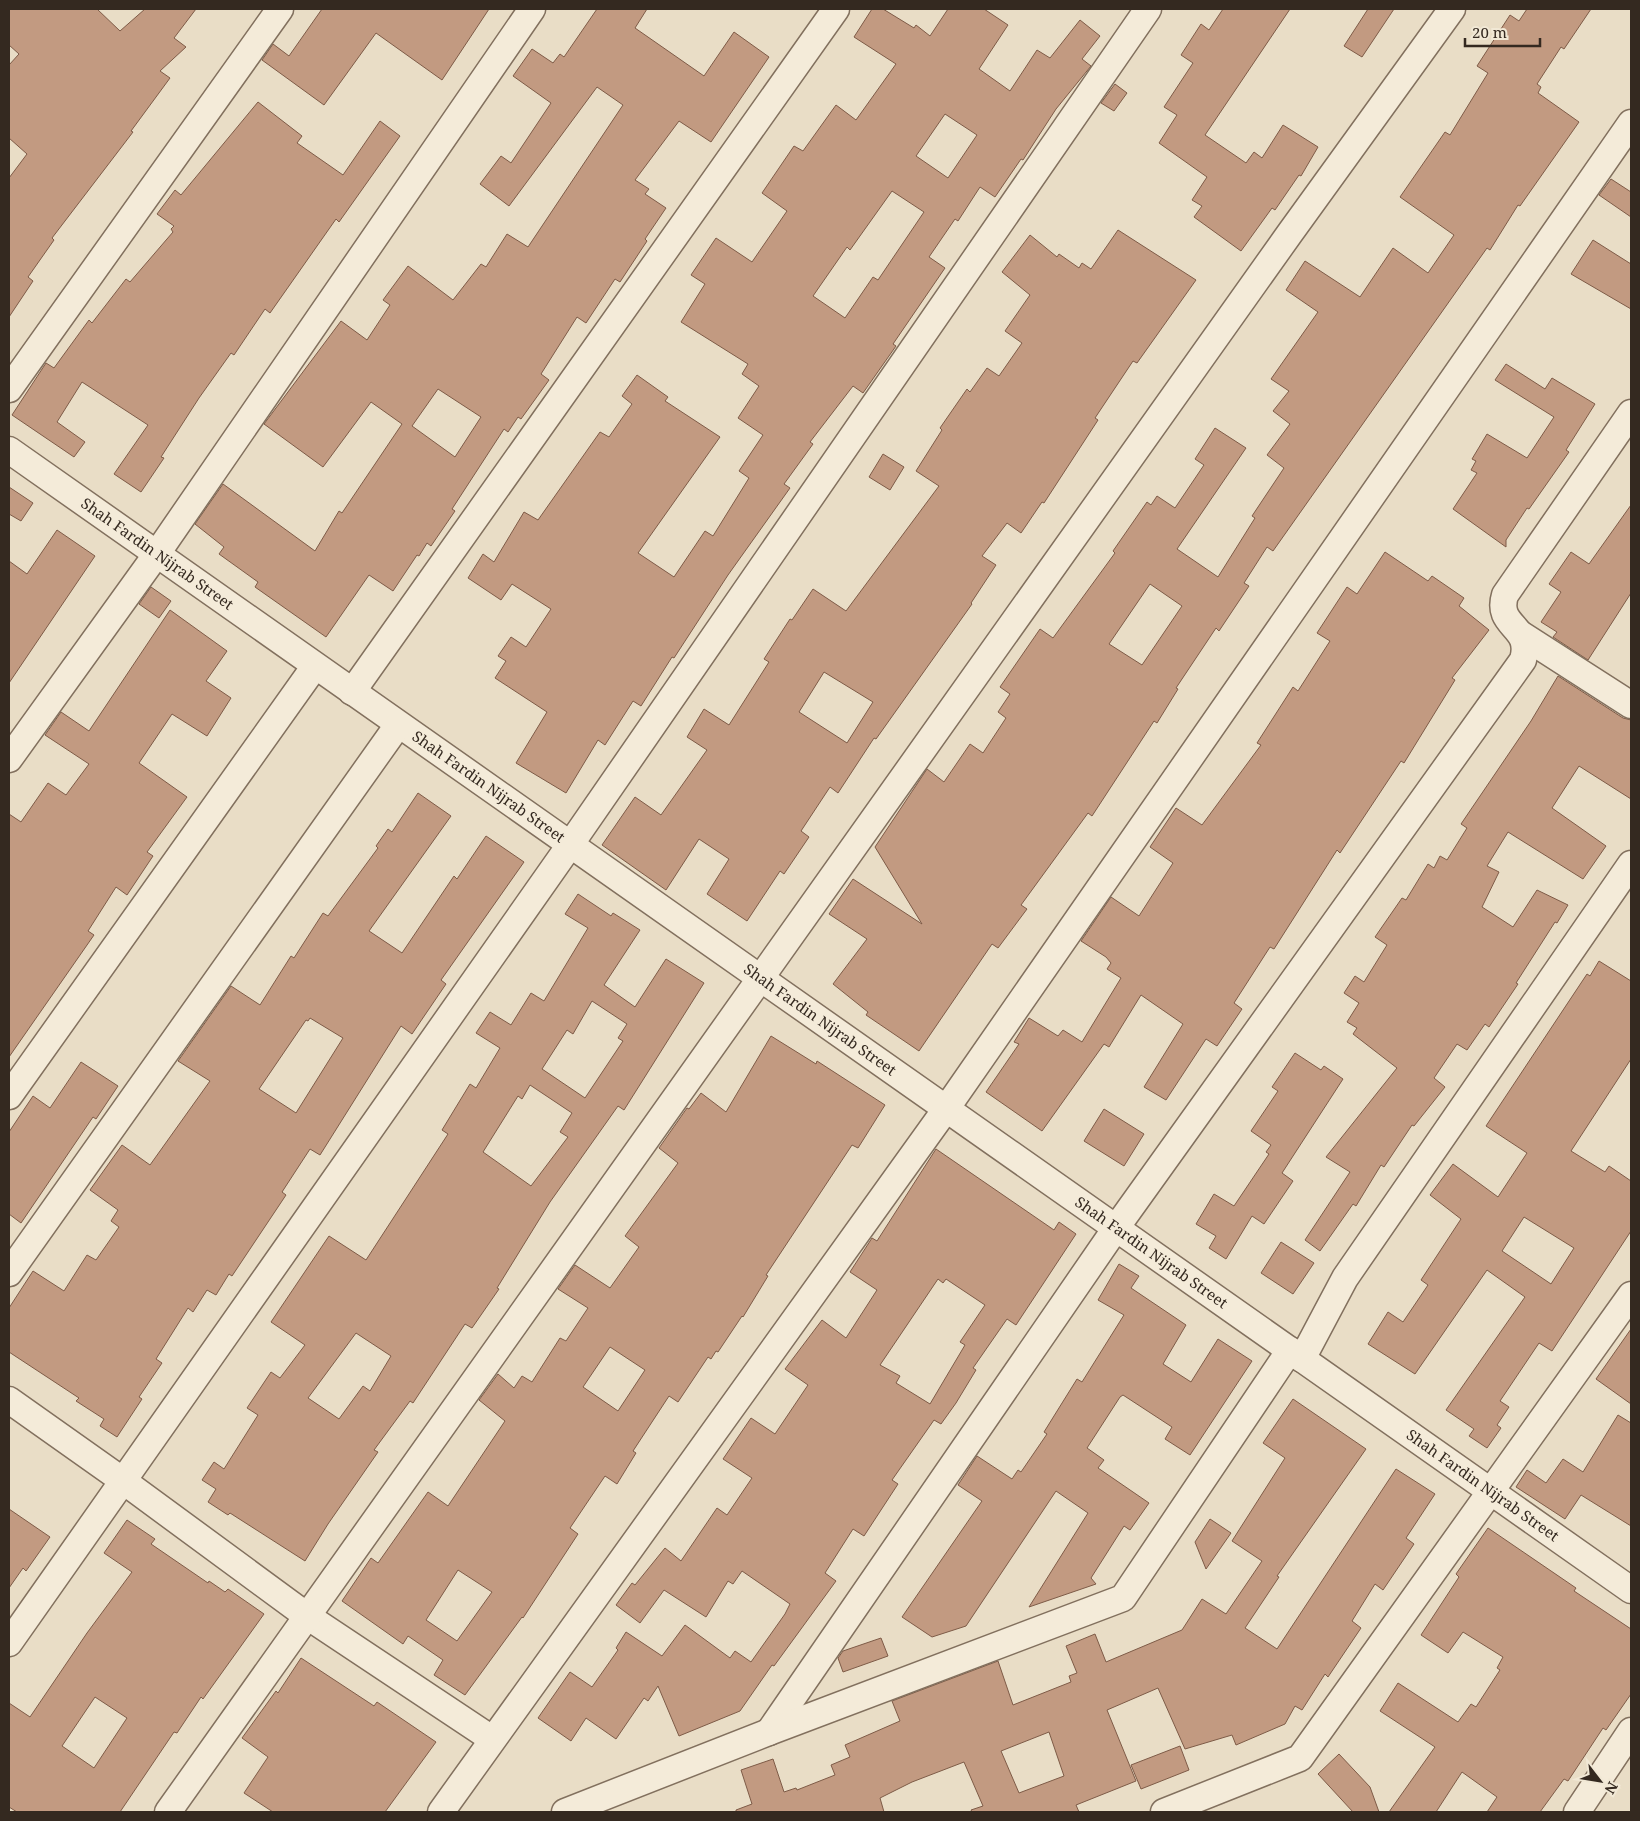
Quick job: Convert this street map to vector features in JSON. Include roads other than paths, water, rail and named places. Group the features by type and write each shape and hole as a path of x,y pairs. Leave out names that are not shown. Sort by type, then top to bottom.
{"street":[{"path":"9,389 280,9"},
{"path":"9,759 156,554 532,9"},
{"path":"352,692 836,9"},
{"path":"9,1643 570,845 1148,9"},
{"path":"168,1812 762,980 1290,233 1452,9"},
{"path":"442,1812 492,1739 946,1109 1631,123"},
{"path":"1631,413 1505,594 1502,606 1505,616 1522,635 1631,705"},
{"name":"Shah Fardin Nijrab Street","path":"9,450 1631,1590"},
{"path":"769,1732 1116,1228 1522,660 1526,648 1522,635"},
{"path":"9,1096 315,666"},
{"path":"9,1273 398,725"},
{"path":"565,1812 769,1732 1123,1598 1296,1355 1345,1278 1631,864"},
{"path":"1164,1812 1300,1758 1631,1295"},
{"path":"9,1400 122,1480 307,1616 492,1739"},
{"path":"1577,1812 1631,1731"}]}
